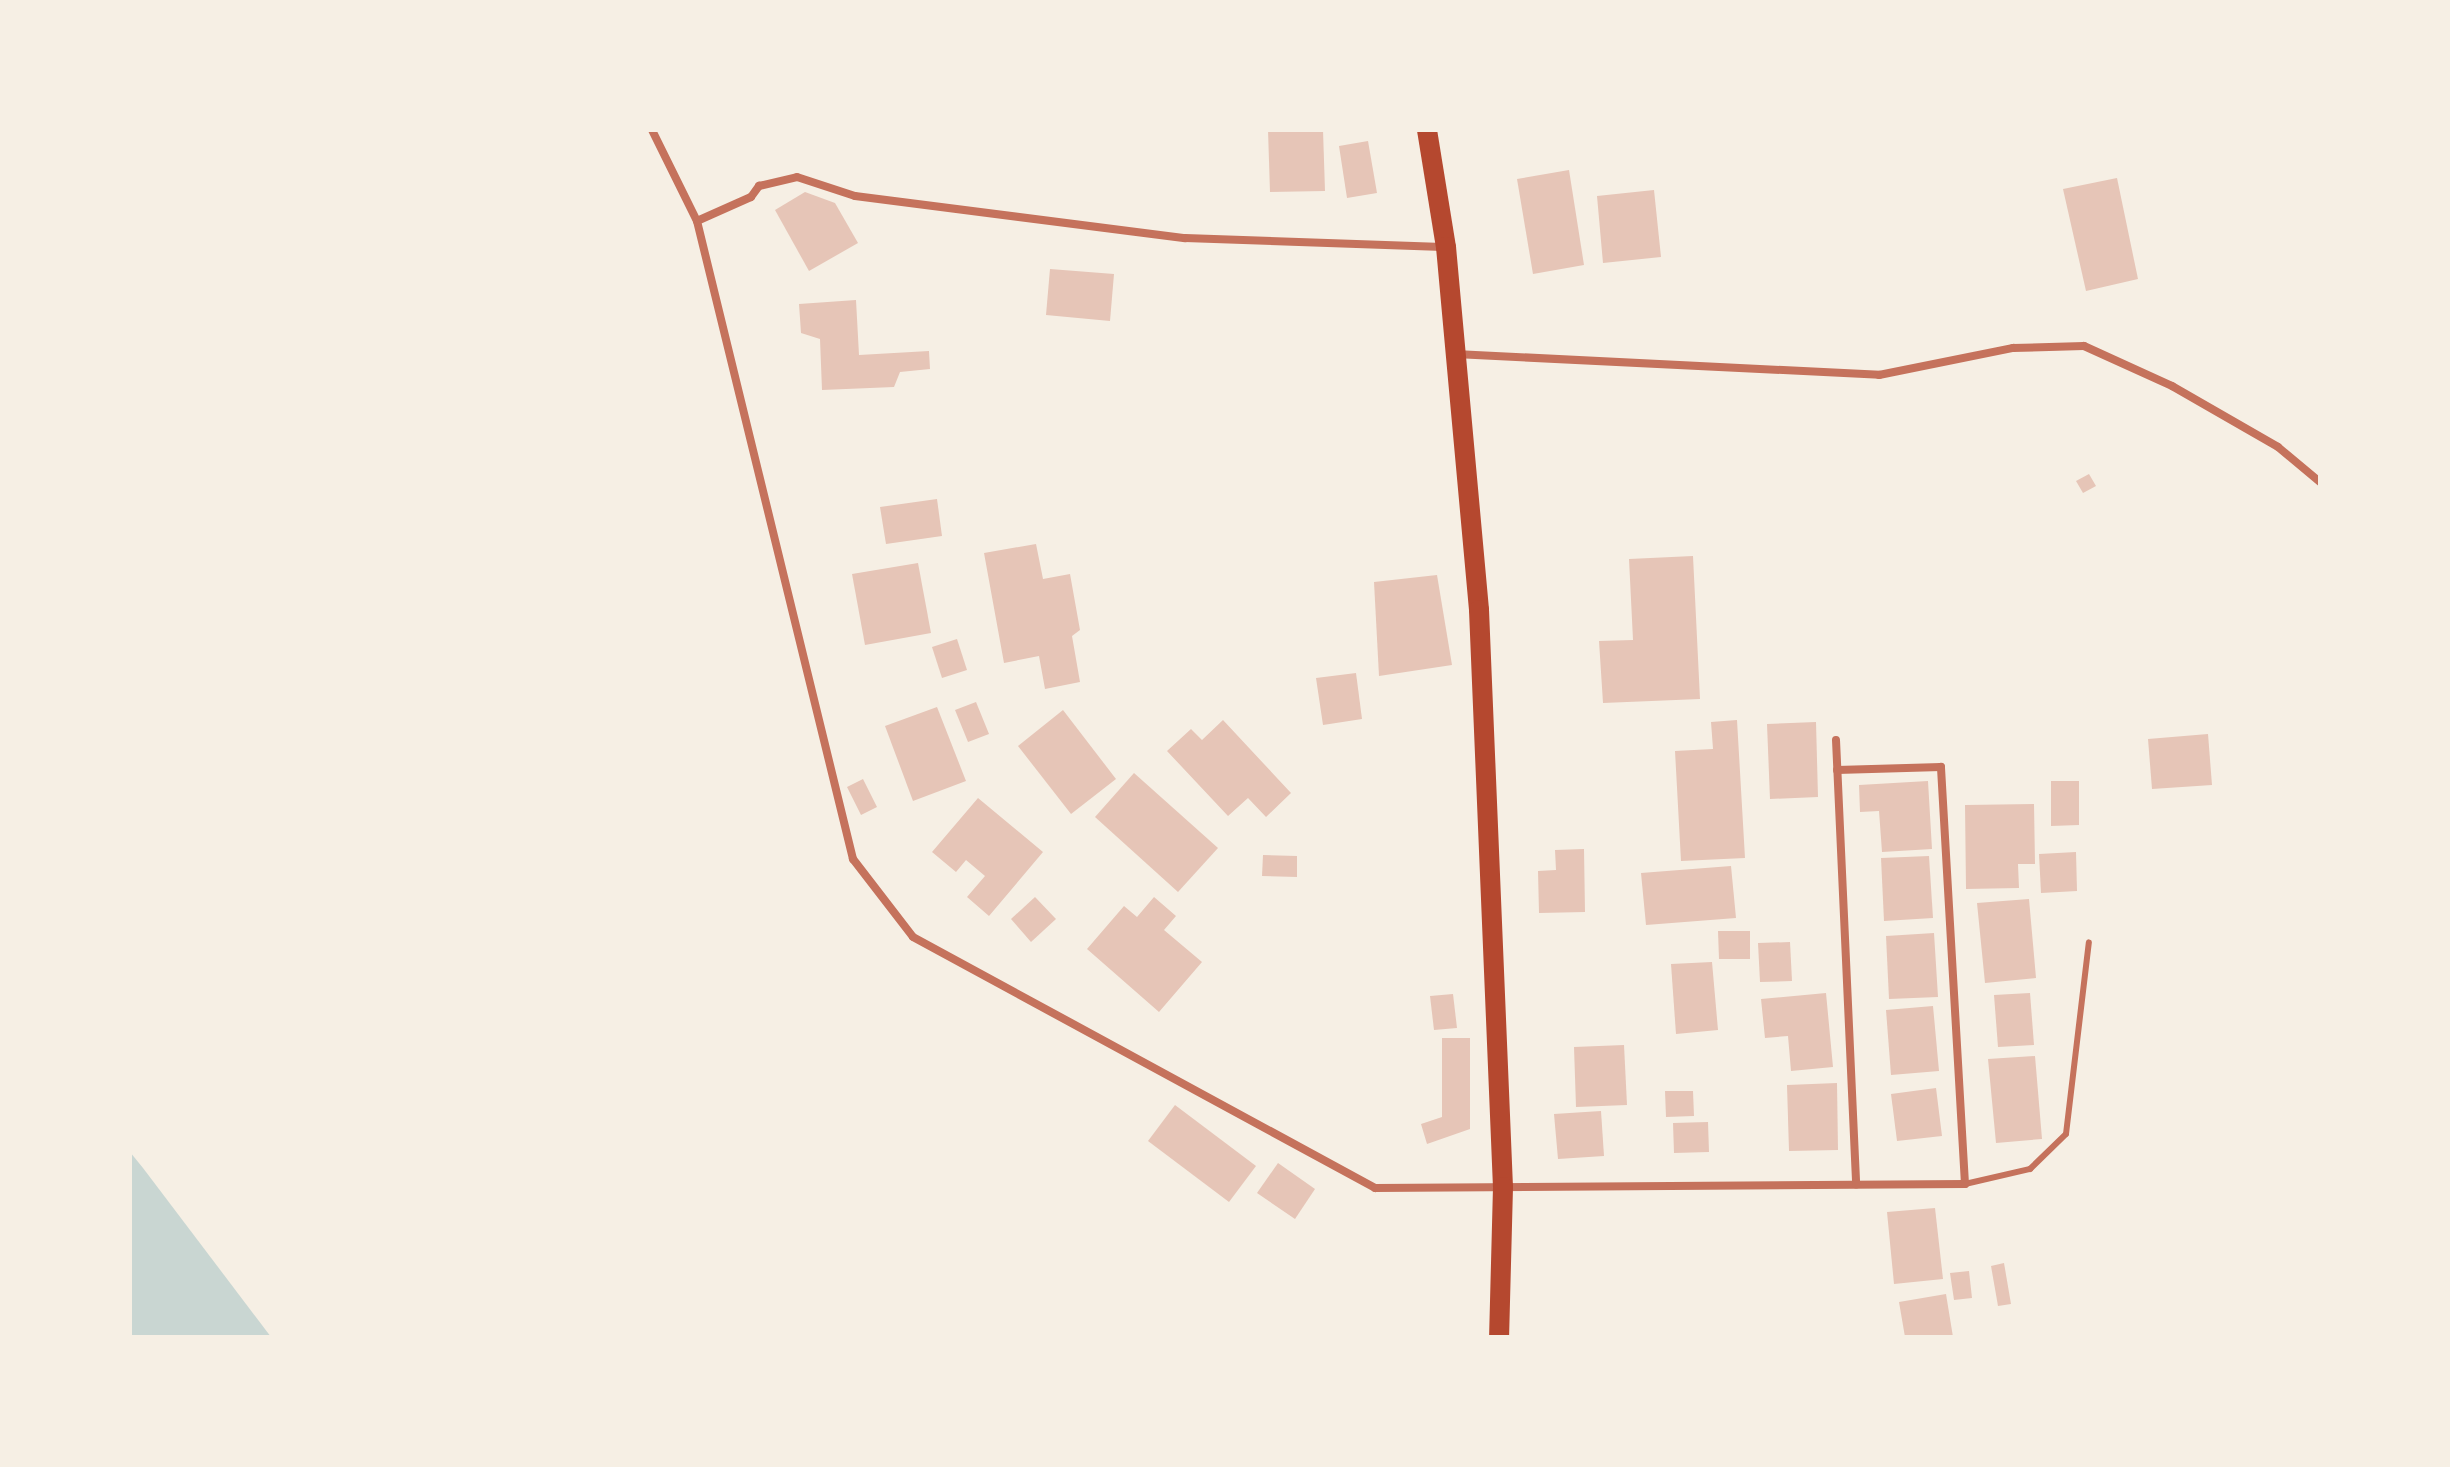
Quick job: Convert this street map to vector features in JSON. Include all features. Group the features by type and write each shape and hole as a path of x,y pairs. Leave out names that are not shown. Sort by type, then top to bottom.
{"main road":[{"path":"1427,130 1446,247 1479,610 1503,1187 1499,1337"}],"street":[{"path":"652,130 697,221 853,859 913,937 1375,1188 1965,1184 1941,767 1837,770"},
{"path":"697,221 751,197 759,186 797,177 855,196 1185,238 1446,247"},
{"path":"1454,354 1879,375 2013,348 2084,346 2199,401 2278,447 2320,482"},
{"path":"1836,740 1856,1185"}],"lane":[{"path":"1965,1184 2030,1169 2066,1134 2089,942"}],"shaded area":[{"path":"130,1152 143,1168 271,1337 130,1337"}],"building":[{"path":"1268,130 1323,130 1325,191 1270,192"},
{"path":"1368,141 1377,193 1347,198 1339,146"},
{"path":"1569,170 1584,265 1533,274 1517,179"},
{"path":"2117,178 2138,279 2086,291 2063,189"},
{"path":"1654,190 1661,257 1603,263 1597,196"},
{"path":"805,192 835,203 858,243 809,271 775,210"},
{"path":"1050,269 1114,274 1110,321 1046,315"},
{"path":"856,300 859,355 929,351 930,369 900,372 894,387 822,390 820,339 801,333 799,304"},
{"path":"2089,474 2096,486 2083,493 2076,481"},
{"path":"937,499 942,536 886,544 880,507"},
{"path":"1036,544 1043,579 1070,574 1080,630 1072,636 1080,682 1045,689 1039,656 1004,663 984,553"},
{"path":"1693,556 1700,699 1603,703 1599,641 1633,640 1629,559"},
{"path":"918,563 931,633 865,645 852,574"},
{"path":"1437,575 1452,665 1379,676 1374,582"},
{"path":"957,639 967,670 942,678 932,647"},
{"path":"1356,673 1362,719 1323,725 1316,678"},
{"path":"976,702 989,734 968,742 955,710"},
{"path":"937,707 966,781 913,801 885,726"},
{"path":"1063,710 1116,779 1071,814 1018,746"},
{"path":"1223,720 1291,793 1266,817 1248,798 1228,816 1167,751 1191,729 1202,740"},
{"path":"1737,720 1745,858 1681,861 1675,751 1713,749 1711,722"},
{"path":"1816,722 1818,797 1770,799 1767,724"},
{"path":"2208,734 2212,785 2152,789 2148,739"},
{"path":"1134,773 1218,848 1178,892 1095,817"},
{"path":"863,779 877,807 861,815 847,787"},
{"path":"1928,781 1932,849 1882,852 1879,811 1860,812 1859,785"},
{"path":"2051,781 2079,781 2079,825 2051,826"},
{"path":"978,798 1043,852 989,916 967,897 985,876 966,860 956,872 932,852"},
{"path":"2034,804 2035,864 2018,864 2019,888 1966,889 1965,805"},
{"path":"1584,849 1585,912 1539,913 1538,871 1556,870 1555,850"},
{"path":"2076,852 2077,891 2041,893 2039,854"},
{"path":"1263,855 1297,856 1297,877 1262,876"},
{"path":"1929,856 1933,918 1884,921 1881,858"},
{"path":"1731,866 1736,918 1646,925 1641,873"},
{"path":"1035,897 1056,919 1031,942 1011,919"},
{"path":"1154,897 1176,916 1164,930 1202,962 1159,1012 1087,949 1124,906 1137,917"},
{"path":"2029,899 2036,978 1985,983 1977,903"},
{"path":"1718,931 1750,931 1750,959 1719,959"},
{"path":"1934,933 1938,997 1889,999 1886,936"},
{"path":"1790,942 1792,981 1760,982 1758,943"},
{"path":"1712,962 1718,1030 1676,1034 1671,964"},
{"path":"1826,993 1833,1067 1791,1071 1788,1036 1765,1038 1761,999"},
{"path":"2030,993 2034,1045 1998,1047 1994,995"},
{"path":"1453,994 1457,1028 1434,1030 1430,996"},
{"path":"1933,1006 1939,1071 1891,1075 1886,1010"},
{"path":"1442,1038 1470,1038 1470,1129 1427,1144 1421,1124 1442,1117"},
{"path":"1624,1045 1627,1105 1576,1107 1574,1047"},
{"path":"2035,1056 2042,1139 1996,1143 1988,1059"},
{"path":"1837,1083 1838,1150 1789,1151 1787,1085"},
{"path":"1936,1088 1942,1136 1897,1141 1891,1094"},
{"path":"1665,1091 1693,1091 1694,1116 1666,1117"},
{"path":"1175,1105 1256,1166 1229,1202 1148,1141"},
{"path":"1601,1111 1604,1156 1558,1159 1554,1114"},
{"path":"1708,1122 1709,1152 1674,1153 1673,1123"},
{"path":"1278,1163 1315,1189 1295,1219 1257,1193"},
{"path":"1935,1208 1943,1279 1894,1284 1887,1212"},
{"path":"2004,1263 2011,1304 1998,1306 1991,1266"},
{"path":"1969,1271 1972,1298 1954,1300 1950,1273"},
{"path":"1946,1294 1953,1337 1905,1337 1899,1302"}]}
